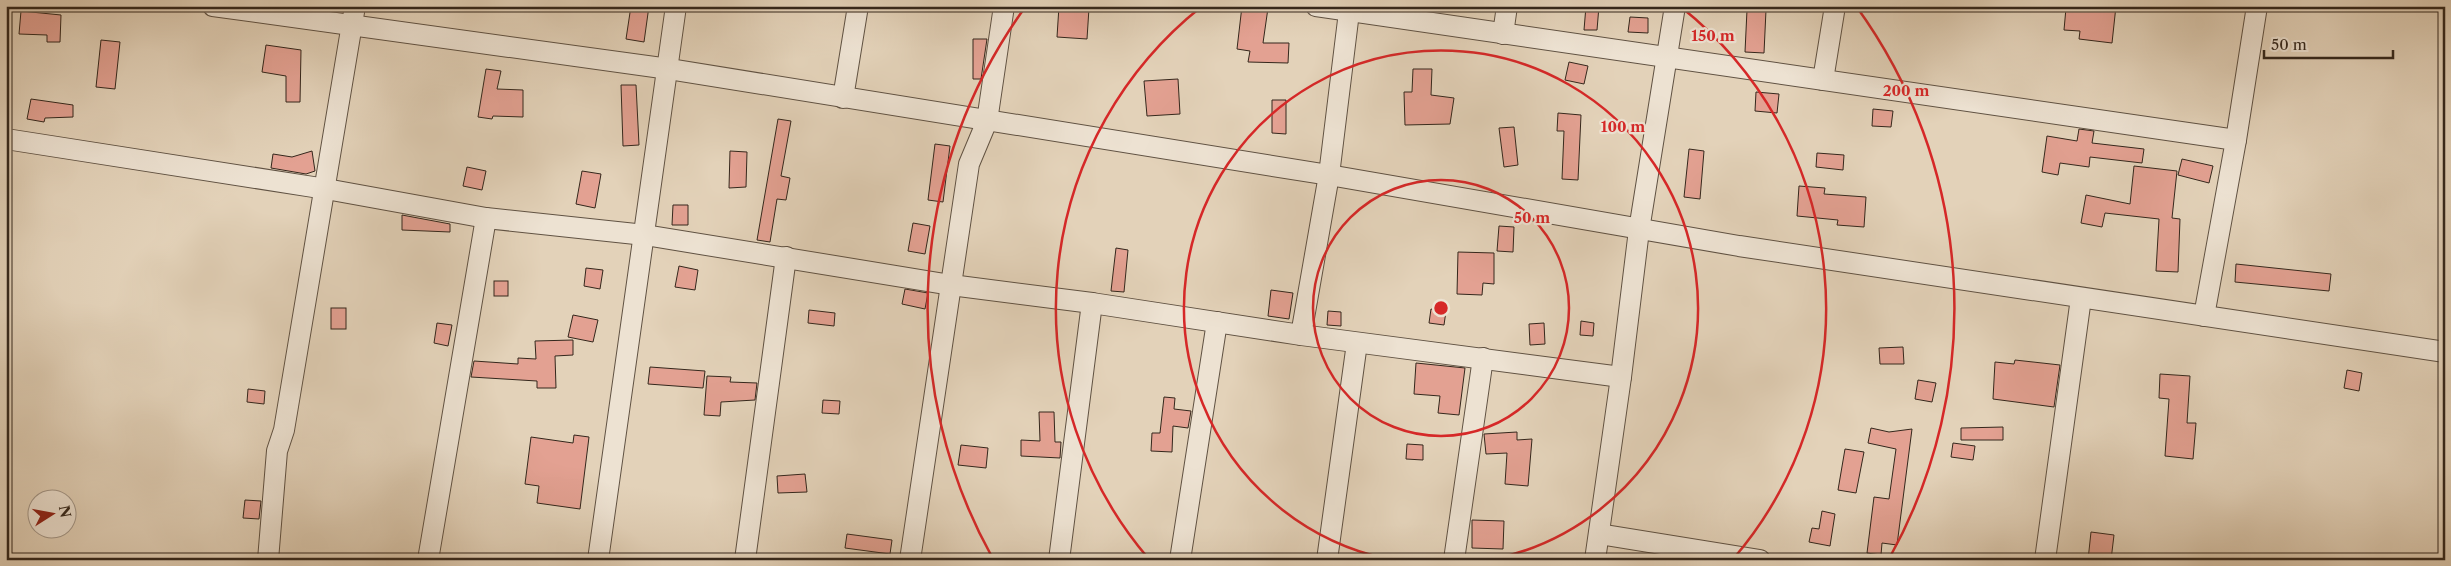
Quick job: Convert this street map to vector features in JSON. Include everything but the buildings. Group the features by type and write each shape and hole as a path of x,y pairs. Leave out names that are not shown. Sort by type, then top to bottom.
{"street":[{"path":"214,6 353,16 843,98 1328,174 1640,230 2445,352"},
{"path":"598,560 669,69 676,6"},
{"path":"843,98 858,6"},
{"path":"910,560 969,164 987,121 1004,6"},
{"path":"1316,6 2236,140"},
{"path":"1503,34 1507,6"},
{"path":"1595,560 1622,377 1640,230 1675,6"},
{"path":"1823,80 1835,6"},
{"path":"2204,316 2236,140 2257,6"},
{"path":"1301,335 1328,174 1349,12"},
{"path":"268,560 277,451 284,430 326,189 353,16"},
{"path":"6,139 326,189 486,218 644,235 951,285 1092,303 1301,335 1622,377"},
{"path":"428,560 486,218"},
{"path":"745,560 786,257"},
{"path":"2045,560 2081,298"},
{"path":"1058,560 1092,303"},
{"path":"1180,560 1217,322"},
{"path":"1327,560 1357,342"},
{"path":"1454,560 1483,358"},
{"path":"1600,534 1760,560"}]}
